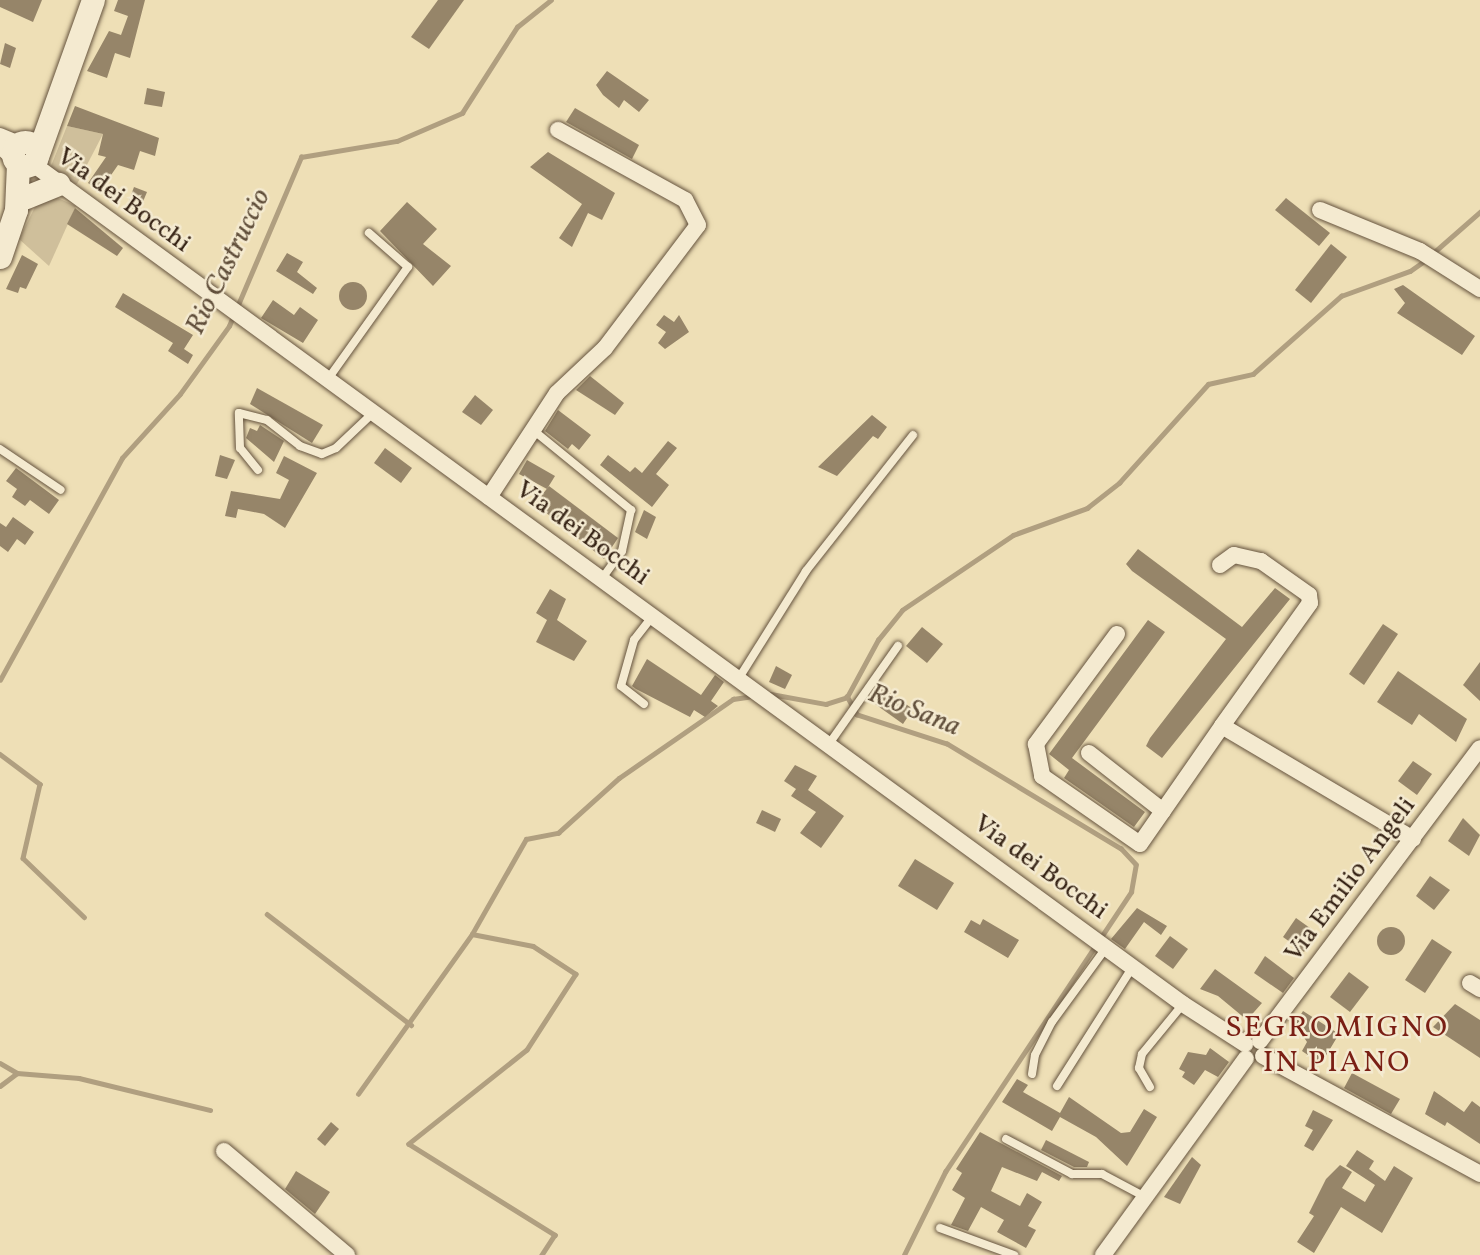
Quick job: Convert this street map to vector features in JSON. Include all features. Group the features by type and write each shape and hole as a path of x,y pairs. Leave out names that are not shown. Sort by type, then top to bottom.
{"street":[{"path":"0,257 21,203 19,153 53,113 93,0"},
{"path":"489,498 557,393 605,348 698,225 685,200 558,130"},
{"name":"Via dei Bocchi","path":"19,153 235,314 739,678 1183,1004 1254,1050 1480,1174"},
{"path":"21,203 58,184"},
{"path":"1320,210 1427,256 1480,289"},
{"path":"1117,634 1036,744 1042,776 1140,844 1311,603 1309,595 1261,561 1234,555 1220,565"},
{"path":"1222,726 1413,839"},
{"name":"Via Emilio Angeli","path":"1103,1255 1480,748"},
{"path":"1089,753 1163,811"},
{"path":"224,1151 347,1255"}],"lane":[{"path":"327,380 408,267 369,233"},
{"path":"258,470 240,448 239,413 267,421 300,446 322,454 336,448 373,413"},
{"path":"533,430 631,510 622,551 602,579"},
{"path":"739,678 806,572 913,435"},
{"path":"0,449 61,490"},
{"path":"644,704 621,686 635,640 653,616"},
{"path":"829,744 898,646"},
{"path":"1032,1074 1035,1055 1052,1022 1104,946"},
{"path":"1057,1086 1132,968"},
{"path":"1150,1087 1139,1068 1142,1054 1183,1004"},
{"path":"1006,1139 1072,1174 1102,1174 1145,1197"},
{"path":"940,1228 1014,1255"}],"shaded area":[{"path":"67,126 103,134 77,184 70,185 49,171"},
{"path":"51,195 76,206 49,266 19,239 37,203"}],"building":[{"path":"0,0 42,0 33,22 0,7"},
{"path":"118,0 145,0 130,58 115,53 107,78 87,71 109,31 121,35 128,16 114,11"},
{"path":"438,0 464,0 429,49 411,37"},
{"path":"5,43 16,48 10,68 0,64"},
{"path":"607,71 649,100 639,112 624,100 619,108 603,95 596,85"},
{"path":"147,88 165,92 162,107 144,104"},
{"path":"75,106 159,138 155,156 140,151 134,170 118,165 100,191 88,183 106,157 98,155 103,134 67,126"},
{"path":"575,108 639,145 632,159 566,122"},
{"path":"548,152 615,193 602,220 588,213 572,247 559,238 582,204 530,167"},
{"path":"134,187 147,192 139,211 127,206"},
{"path":"1286,198 1330,233 1319,246 1275,210"},
{"path":"407,202 437,229 423,244 451,266 433,286 380,231"},
{"path":"75,208 123,248 117,256 67,224"},
{"path":"1331,244 1347,257 1311,303 1295,290"},
{"path":"287,253 303,262 297,272 317,288 313,294 276,271"},
{"path":"22,255 38,264 26,289 20,287 18,293 6,289"},
{"path":"353,282 363,286 367,296 363,306 353,310 343,306 339,296 343,286"},
{"path":"1403,285 1475,336 1462,355 1397,313 1405,303 1394,289"},
{"path":"123,293 193,335 184,349 193,355 188,364 168,351 173,343 115,307"},
{"path":"273,300 294,315 300,307 318,320 303,343 261,318"},
{"path":"664,315 674,322 679,315 689,332 665,349 658,343 666,332 656,325"},
{"path":"590,376 624,403 615,415 576,390"},
{"path":"257,388 323,425 312,443 250,404"},
{"path":"475,395 493,410 481,425 462,412"},
{"path":"558,410 591,435 579,450 572,444 568,449 545,431"},
{"path":"872,415 887,427 878,439 873,436 837,476 818,467"},
{"path":"260,425 284,441 274,462 246,438 250,428 257,431"},
{"path":"668,441 677,448 656,474 669,485 652,507 600,465 608,455 630,472 635,467 642,473"},
{"path":"385,448 412,468 401,483 374,463"},
{"path":"220,455 235,460 227,479 215,476"},
{"path":"284,456 317,473 285,528 264,514 238,509 236,518 225,516 231,491 280,499 289,480 276,473"},
{"path":"527,460 555,476 547,489 519,474"},
{"path":"16,468 59,500 49,514 30,500 25,506 12,497 17,489 6,481"},
{"path":"549,486 618,538 604,559 535,504"},
{"path":"644,510 656,517 647,539 635,532"},
{"path":"13,517 34,532 25,545 17,539 8,552 0,546 0,523 6,527"},
{"path":"1138,549 1242,627 1275,588 1290,599 1162,758 1146,746 1150,738 1226,639 1132,571 1126,564"},
{"path":"550,589 566,599 557,620 587,641 574,661 536,642 547,620 536,613"},
{"path":"1148,620 1165,632 1072,758 1145,812 1134,827 1064,778 1069,770 1049,754"},
{"path":"1383,624 1398,634 1364,685 1349,674"},
{"path":"922,627 943,644 927,663 906,646"},
{"path":"647,659 701,695 715,675 724,682 711,701 718,706 705,717 694,710 690,717 636,689 632,686"},
{"path":"1480,662 1480,701 1463,685"},
{"path":"776,666 792,675 785,689 769,682"},
{"path":"1398,671 1467,719 1456,742 1419,714 1412,725 1377,702"},
{"path":"878,685 913,709 903,724 868,699"},
{"path":"1413,761 1432,774 1417,795 1398,781"},
{"path":"795,765 817,776 808,790 844,816 821,848 800,833 816,812 791,796 796,789 784,781"},
{"path":"762,810 781,819 775,832 756,823"},
{"path":"1463,818 1480,835 1469,856 1448,841"},
{"path":"915,859 954,883 937,910 898,886"},
{"path":"1430,876 1450,890 1434,910 1416,896"},
{"path":"1137,908 1167,926 1161,935 1144,922 1125,949 1111,939"},
{"path":"1296,918 1317,933 1304,952 1283,937"},
{"path":"983,919 1019,940 1008,958 964,932 971,920 980,925"},
{"path":"1391,927 1401,931 1405,941 1401,951 1391,955 1381,951 1377,941 1381,931"},
{"path":"1170,936 1188,949 1173,969 1155,956"},
{"path":"1432,939 1452,952 1425,993 1405,980"},
{"path":"1265,956 1294,978 1283,993 1254,973"},
{"path":"1215,969 1262,1003 1247,1020 1218,996 1200,989"},
{"path":"1349,972 1369,987 1350,1012 1330,997"},
{"path":"1455,1004 1480,1020 1480,1058 1433,1027"},
{"path":"1303,1011 1339,1034 1321,1064 1302,1051 1307,1042 1295,1024"},
{"path":"1210,1048 1229,1062 1218,1077 1205,1070 1194,1085 1182,1077 1185,1072 1179,1069 1188,1052 1206,1055"},
{"path":"1352,1073 1400,1099 1391,1114 1344,1088"},
{"path":"1017,1079 1028,1085 1023,1092 1060,1113 1069,1097 1121,1133 1130,1132 1144,1109 1157,1117 1127,1166 1096,1137 1060,1117 1052,1131 1002,1102"},
{"path":"1434,1091 1464,1112 1472,1101 1480,1107 1480,1144 1447,1122 1445,1126 1425,1114"},
{"path":"1313,1110 1333,1120 1313,1151 1304,1146 1313,1130 1305,1126"},
{"path":"331,1122 339,1129 325,1146 317,1139"},
{"path":"980,1132 1062,1176 1059,1181 1042,1172 1037,1181 1002,1167 991,1191 1020,1206 1027,1193 1042,1202 1028,1226 1036,1230 1026,1248 997,1232 1004,1220 981,1207 968,1231 951,1225 965,1198 952,1190 962,1173 956,1169"},
{"path":"1046,1140 1089,1162 1087,1167 1074,1167 1041,1150"},
{"path":"1357,1150 1374,1161 1369,1169 1385,1181 1394,1166 1413,1178 1382,1233 1341,1207 1314,1253 1297,1242 1314,1216 1309,1213 1326,1179 1340,1165 1352,1172 1342,1188 1365,1202 1375,1185 1346,1166"},
{"path":"1192,1157 1201,1165 1180,1204 1164,1197"},
{"path":"296,1171 330,1192 315,1214 285,1189"}],"waterway":[{"name":"Rio Castruccio","path":"0,680 122,458 180,394 229,326 301,157 397,141 462,113 517,27 551,0"},
{"name":"Rio Sana","path":"1432,254 1480,212"},
{"name":"Rio Sana","path":"904,1255 945,1172 1131,892 1136,865 1121,849 947,744 857,715 847,697 878,640 902,610 1013,535 1087,508 1119,483 1208,384 1253,374 1341,296 1410,271 1426,260"},
{"path":"771,694 826,704 847,697"},
{"path":"358,1094 472,934 526,839 558,833 619,778 733,699 748,697"},
{"path":"0,754 40,784 23,858 84,917"},
{"path":"267,914 411,1025"},
{"path":"472,934 533,946 576,974 527,1050 409,1144 555,1235 542,1255"},
{"path":"0,1063 17,1073 79,1078 210,1110"},
{"path":"0,1086 17,1073"}],"district":[{"name":"SEGROMIGNO IN PIANO","path":"1337,1045"}]}
